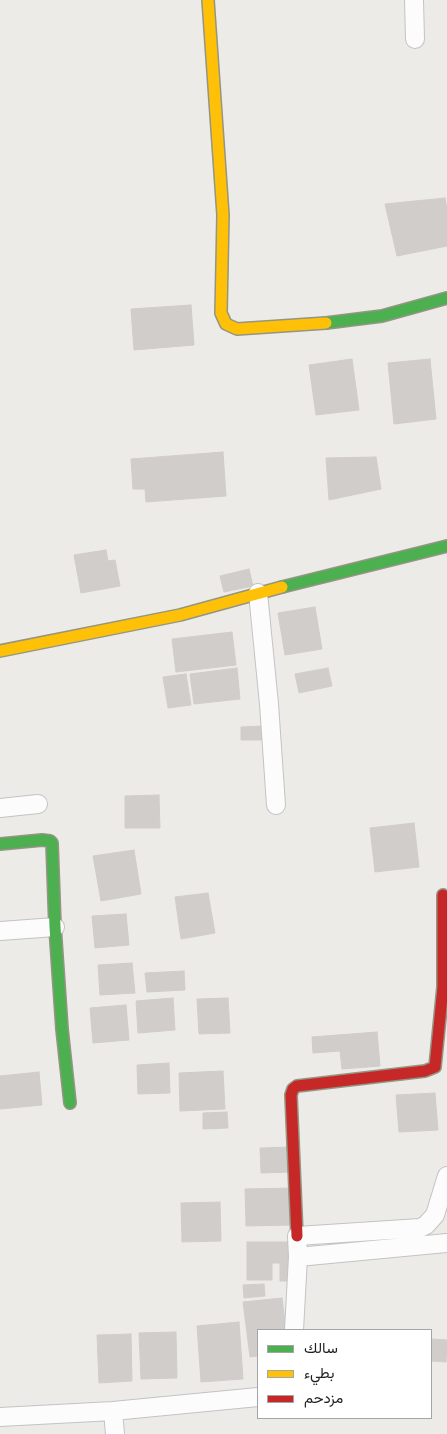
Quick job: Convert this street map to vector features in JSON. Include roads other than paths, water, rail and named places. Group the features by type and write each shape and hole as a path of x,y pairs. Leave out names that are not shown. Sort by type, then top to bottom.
{"street":[{"path":"208,0 223,215 221,313 226,324 237,329 315,325 382,316 447,298"},
{"path":"414,0 415,39"},
{"path":"0,652 162,619 447,546"},
{"path":"258,593 269,704 276,805"},
{"path":"0,808 38,804"},
{"path":"0,844 42,840 50,841 52,847 55,927 70,1104"},
{"path":"294,1329 298,1257 290,1095 292,1089 297,1086 425,1071 435,1067 445,987 443,895"},
{"path":"0,931 55,927"},
{"path":"297,1236 420,1228 426,1226 435,1215 447,1176"},
{"path":"298,1257 447,1242"},
{"path":"0,1417 113,1411 257,1397"},
{"path":"113,1411 115,1434"}]}
